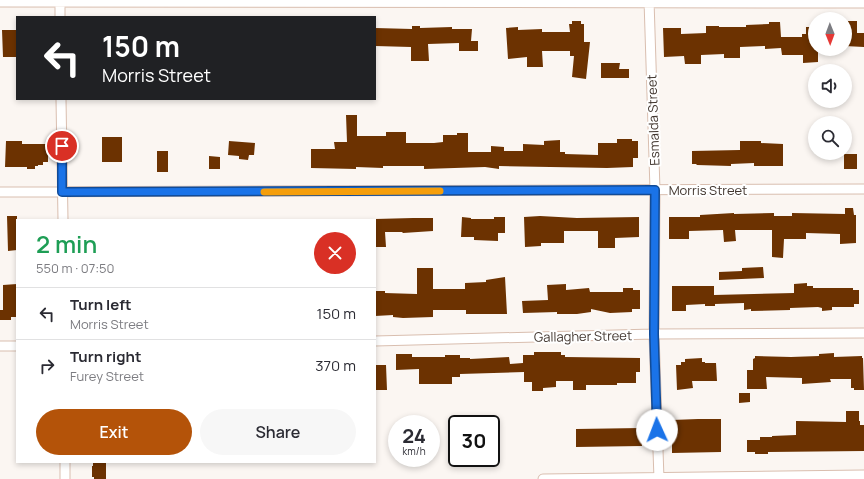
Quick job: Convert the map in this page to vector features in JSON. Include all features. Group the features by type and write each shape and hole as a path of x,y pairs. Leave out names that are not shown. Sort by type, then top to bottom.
{"street":[{"path":"60,1 60,16"},
{"path":"0,2 864,3"},
{"name":"Esmalda Street","path":"650,2 655,190 654,334 659,478"},
{"path":"61,100 63,219"},
{"name":"Morris Street","path":"0,192 864,189"},
{"name":"Gallagher Street","path":"376,341 654,334 864,332"},
{"path":"0,346 16,346"},
{"path":"65,463 65,479"},
{"path":"543,479 864,475"}],"building":[{"path":"572,21 581,21 581,24 584,24 584,42 590,42 586,79 572,77 574,56 570,56 570,51 542,51 543,67 527,67 527,57 508,59 506,28 518,27 518,30 542,29 542,32 570,32 569,24 572,24"},
{"path":"852,21 857,21 857,33 864,33 864,47 852,46"},
{"path":"769,22 780,22 781,37 802,37 802,34 806,34 806,27 808,27 808,56 818,56 818,62 803,63 803,55 782,55 781,48 765,49 765,46 740,47 740,58 724,58 724,54 701,55 701,64 685,64 684,56 664,57 663,28 681,28 681,34 706,33 706,26 746,27 746,25 769,24"},
{"path":"412,26 420,26 420,28 452,27 452,29 472,29 471,41 478,41 478,51 459,51 459,43 428,44 429,61 411,61 411,47 376,46 376,28 412,29"},
{"path":"2,30 16,30 16,57 3,57"},
{"path":"601,63 620,63 619,69 629,69 629,78 601,78"},
{"path":"346,115 357,115 357,136 386,136 386,132 406,132 406,143 434,143 443,142 443,135 468,133 468,152 491,152 491,146 504,147 504,151 523,151 523,144 544,145 544,141 560,140 560,152 565,152 565,154 598,155 598,143 617,143 617,139 632,139 632,141 638,141 638,158 633,158 633,167 607,168 499,166 499,169 485,167 424,169 424,166 383,166 383,168 356,167 356,169 311,168 311,149 335,149 334,142 347,142"},
{"path":"102,137 122,137 122,162 102,162"},
{"path":"6,141 22,141 22,144 48,144 48,162 43,162 43,165 35,166 35,169 27,169 27,167 5,167"},
{"path":"229,141 255,143 254,155 249,155 248,160 239,159 239,156 228,155"},
{"path":"740,141 761,141 761,143 783,144 783,166 754,166 754,163 731,164 731,166 692,164 692,151 740,150"},
{"path":"157,151 168,151 168,172 157,172"},
{"path":"852,154 857,154 857,169 844,169 844,160 852,160"},
{"path":"209,156 220,157 220,169 209,169"},
{"path":"845,208 853,208 854,215 856,215 856,243 840,244 840,234 806,233 806,239 784,239 783,258 772,257 772,230 735,230 736,241 724,242 723,230 689,231 689,239 669,239 669,217 700,217 700,215 734,213 774,213 774,216 792,216 792,213 845,214"},
{"path":"7,216 17,216 16,250 8,251"},
{"path":"540,216 577,218 639,217 639,237 615,238 615,248 598,248 598,231 564,231 564,243 541,243 541,246 525,247 524,217"},
{"path":"462,217 471,219 494,219 494,217 505,217 505,233 498,233 498,241 474,240 474,237 461,237"},
{"path":"433,218 433,231 403,233 385,232 386,247 376,247 375,219"},
{"path":"763,267 764,278 719,280 719,272 742,271 742,268"},
{"path":"417,268 433,268 433,289 465,289 465,283 486,282 486,280 505,277 507,314 466,314 466,310 433,310 433,317 403,318 393,317 393,315 376,316 376,291 385,291 385,293 417,294"},
{"path":"807,283 807,286 813,286 813,288 853,288 853,290 859,290 859,304 854,304 854,307 832,307 832,310 822,311 822,308 818,307 790,308 790,310 751,311 751,309 744,310 744,303 715,304 715,306 705,306 705,304 686,305 686,311 672,311 672,286 714,286 714,295 794,293 794,284"},
{"path":"16,284 16,317 11,317 11,320 0,320 0,310 3,310 3,285"},
{"path":"566,284 566,290 589,288 590,292 623,292 623,288 640,290 640,309 632,309 632,312 610,313 591,309 591,312 577,314 557,314 557,312 523,313 522,301 548,300 547,285"},
{"path":"534,352 561,352 561,355 565,355 565,357 640,358 640,372 636,372 636,383 617,383 617,385 586,385 586,390 573,390 573,381 556,381 556,387 543,388 543,391 532,391 532,382 524,382 524,372 460,374 460,377 452,377 452,384 419,384 419,369 396,370 396,354 412,354 412,357 445,357 445,355 460,355 460,358 470,359 509,357 510,364 523,363 523,355 534,355"},
{"path":"834,353 834,357 862,356 864,390 854,390 854,388 851,388 851,379 830,379 831,382 802,384 802,378 766,377 767,389 747,389 747,370 753,370 753,359 755,356 819,356 819,354"},
{"path":"702,358 702,362 716,363 717,381 692,381 693,388 677,390 676,365 681,365 681,362 685,362 685,359"},
{"path":"376,365 386,365 387,390 376,390"},
{"path":"739,393 750,393 750,402 739,403"},
{"path":"846,411 859,411 860,425 864,425 864,451 768,452 768,454 755,454 755,452 747,452 747,440 760,440 760,437 796,435 796,421 846,422"},
{"path":"721,419 721,452 672,453 672,420"},
{"path":"641,428 642,446 576,447 576,429"},
{"path":"93,463 106,463 106,479 94,479 94,477 92,477"}],"slow traffic":[{"path":"264,192 440,191"}],"route":[{"path":"62,146 62,192 655,190 654,334 657,430"}]}
